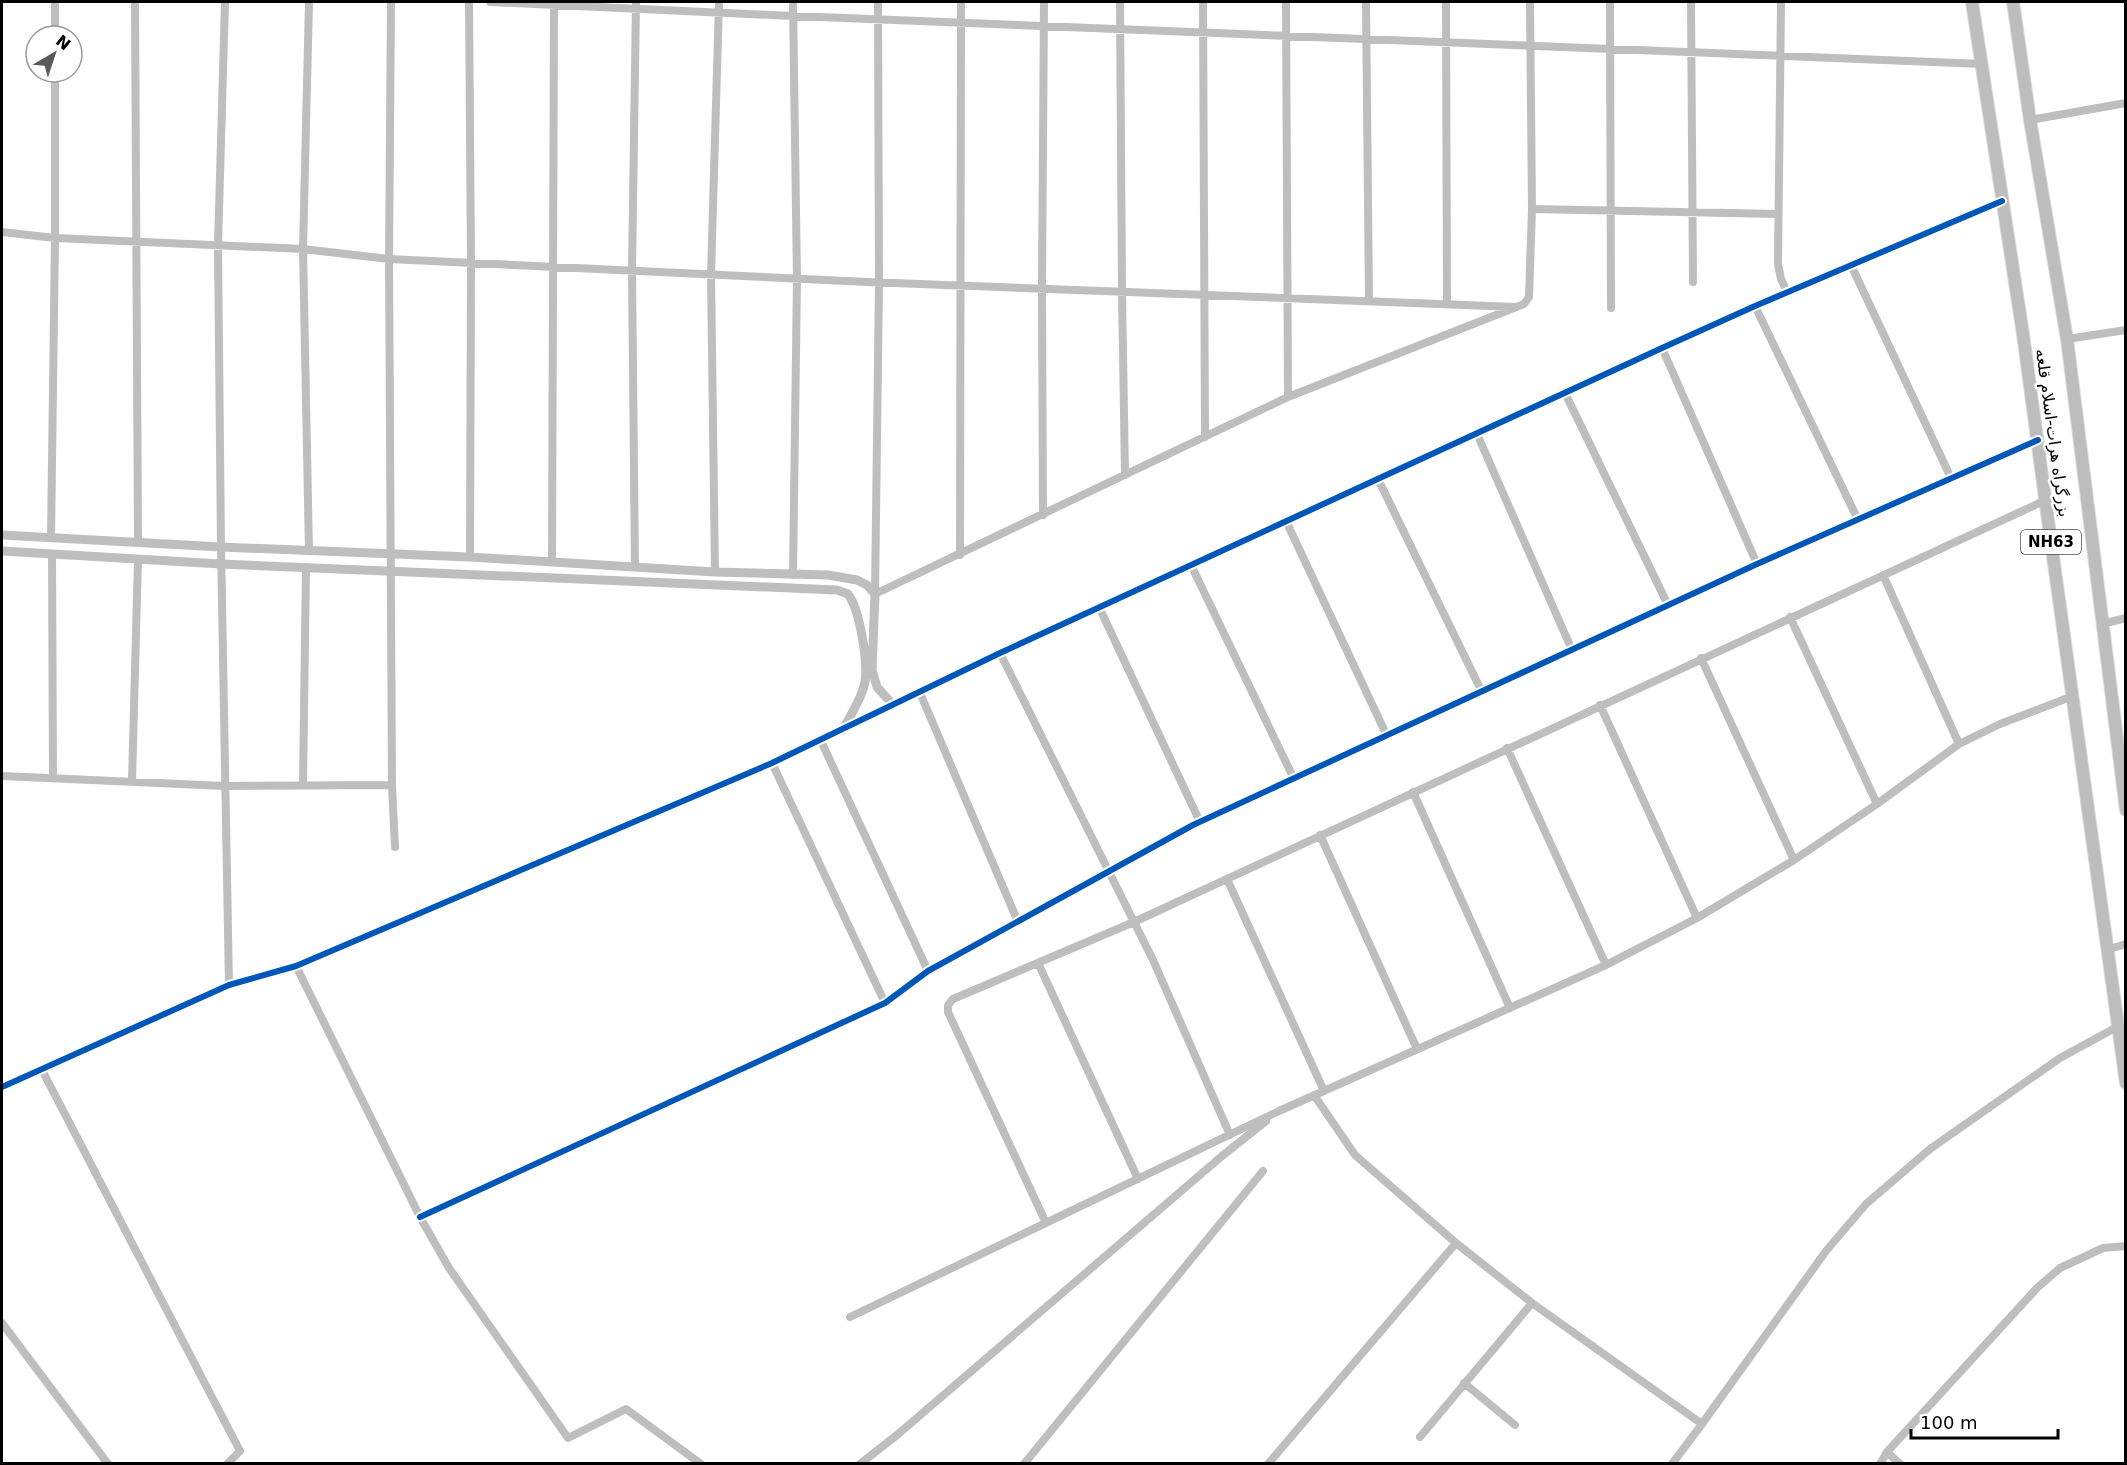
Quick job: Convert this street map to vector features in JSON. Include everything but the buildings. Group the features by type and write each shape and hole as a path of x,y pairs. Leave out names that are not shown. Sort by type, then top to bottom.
{"highway":[{"name":"بزرگراه هرات-اسلام قلعه","path":"1972,2 2038,440 2126,1083"},
{"name":"بزرگراه هرات-اسلام قلعه","path":"2013,2 2030,120 2067,339 2102,624 2122,754 2125,807"}],"street":[{"path":"55,2 55,24"},
{"path":"135,2 138,542"},
{"path":"225,2 218,245 229,985"},
{"path":"309,2 303,249 309,551"},
{"path":"391,2 388,259 392,785 395,847"},
{"path":"469,2 470,556"},
{"path":"490,2 636,5 719,13 878,21 1982,64"},
{"path":"715,572 711,275 719,2"},
{"path":"792,575 797,279 793,2"},
{"path":"878,2 879,283 872,670 877,687 894,705"},
{"path":"960,555 961,2"},
{"path":"1043,515 1044,2"},
{"path":"1120,2 1125,475"},
{"path":"1203,2 1205,437"},
{"path":"1286,2 1288,398"},
{"path":"1366,2 1368,300"},
{"path":"1446,2 1447,303"},
{"path":"875,594 1288,398 1524,304 1529,297 1532,209 1530,2"},
{"path":"1610,2 1611,308"},
{"path":"1691,2 1694,282"},
{"path":"1780,2 1778,264 1787,292"},
{"path":"552,562 554,3"},
{"path":"635,567 632,271 636,5"},
{"path":"51,538 56,238 55,84"},
{"path":"2030,120 2126,103"},
{"path":"2,1087 229,985 296,966 772,763 1000,653 1662,348 2002,201"},
{"path":"1532,209 1778,214"},
{"path":"2,232 56,238 303,249 388,259 711,275 1518,307"},
{"path":"1851,265 1951,478"},
{"path":"1755,306 1858,520"},
{"path":"2067,339 2126,330"},
{"path":"1662,348 1757,564"},
{"path":"1564,393 1668,605"},
{"path":"1477,434 1572,650"},
{"path":"420,1217 885,1003 928,971 1200,822 1757,564 2038,440"},
{"path":"1378,479 1482,692"},
{"path":"1046,1223 948,1012 948,1005 953,999 1227,879 2046,500"},
{"path":"1286,521 1387,736"},
{"path":"2,535 309,551 470,556 715,572 828,575 857,580 867,585 875,594"},
{"path":"2,551 221,564 391,569 843,591 852,599 856,610 866,670 862,691 843,730"},
{"path":"52,554 53,778"},
{"path":"132,782 138,559"},
{"path":"1191,565 1294,779"},
{"path":"303,785 306,567"},
{"path":"1882,575 1959,744"},
{"path":"1099,607 1200,822"},
{"path":"1790,617 1877,804"},
{"path":"2102,624 2126,618"},
{"path":"1000,653 1153,960 1230,1135"},
{"path":"1701,658 1794,860"},
{"path":"920,693 1018,922"},
{"path":"850,1317 1279,1111 1606,965 1697,918 1794,860 1877,804 1959,744 2000,724 2073,696"},
{"path":"1600,705 1697,918"},
{"path":"821,741 928,971"},
{"path":"1508,748 1606,965"},
{"path":"772,763 885,1003"},
{"path":"2,776 225,786 392,785"},
{"path":"1413,792 1510,1008"},
{"path":"1320,835 1417,1049"},
{"path":"1227,879 1324,1091"},
{"path":"2106,950 2126,944"},
{"path":"1038,963 1138,1179"},
{"path":"296,966 420,1217 449,1268 568,1438 626,1410 701,1464"},
{"path":"1672,1464 1826,1251 1866,1204 1930,1149 2060,1058 2117,1027"},
{"path":"42,1070 240,1451 227,1464"},
{"path":"1314,1095 1354,1155 1456,1243 1532,1303 1702,1424"},
{"path":"860,1464 897,1436 1222,1156 1279,1111"},
{"path":"1024,1464 1263,1171"},
{"path":"1268,1464 1456,1243"},
{"path":"1880,1464 1887,1452 2037,1288 2060,1268 2103,1248 2126,1246"},
{"path":"1420,1437 1532,1303"},
{"path":"2,1323 108,1464"},
{"path":"1464,1383 1515,1425"},
{"path":"1887,1452 1900,1464"}],"cycle path":[{"path":"2,1087 229,985 296,966 772,763 1000,653 1662,348 2002,201"},
{"path":"420,1217 885,1003 928,971 1193,825 1757,564 2038,440"}]}
